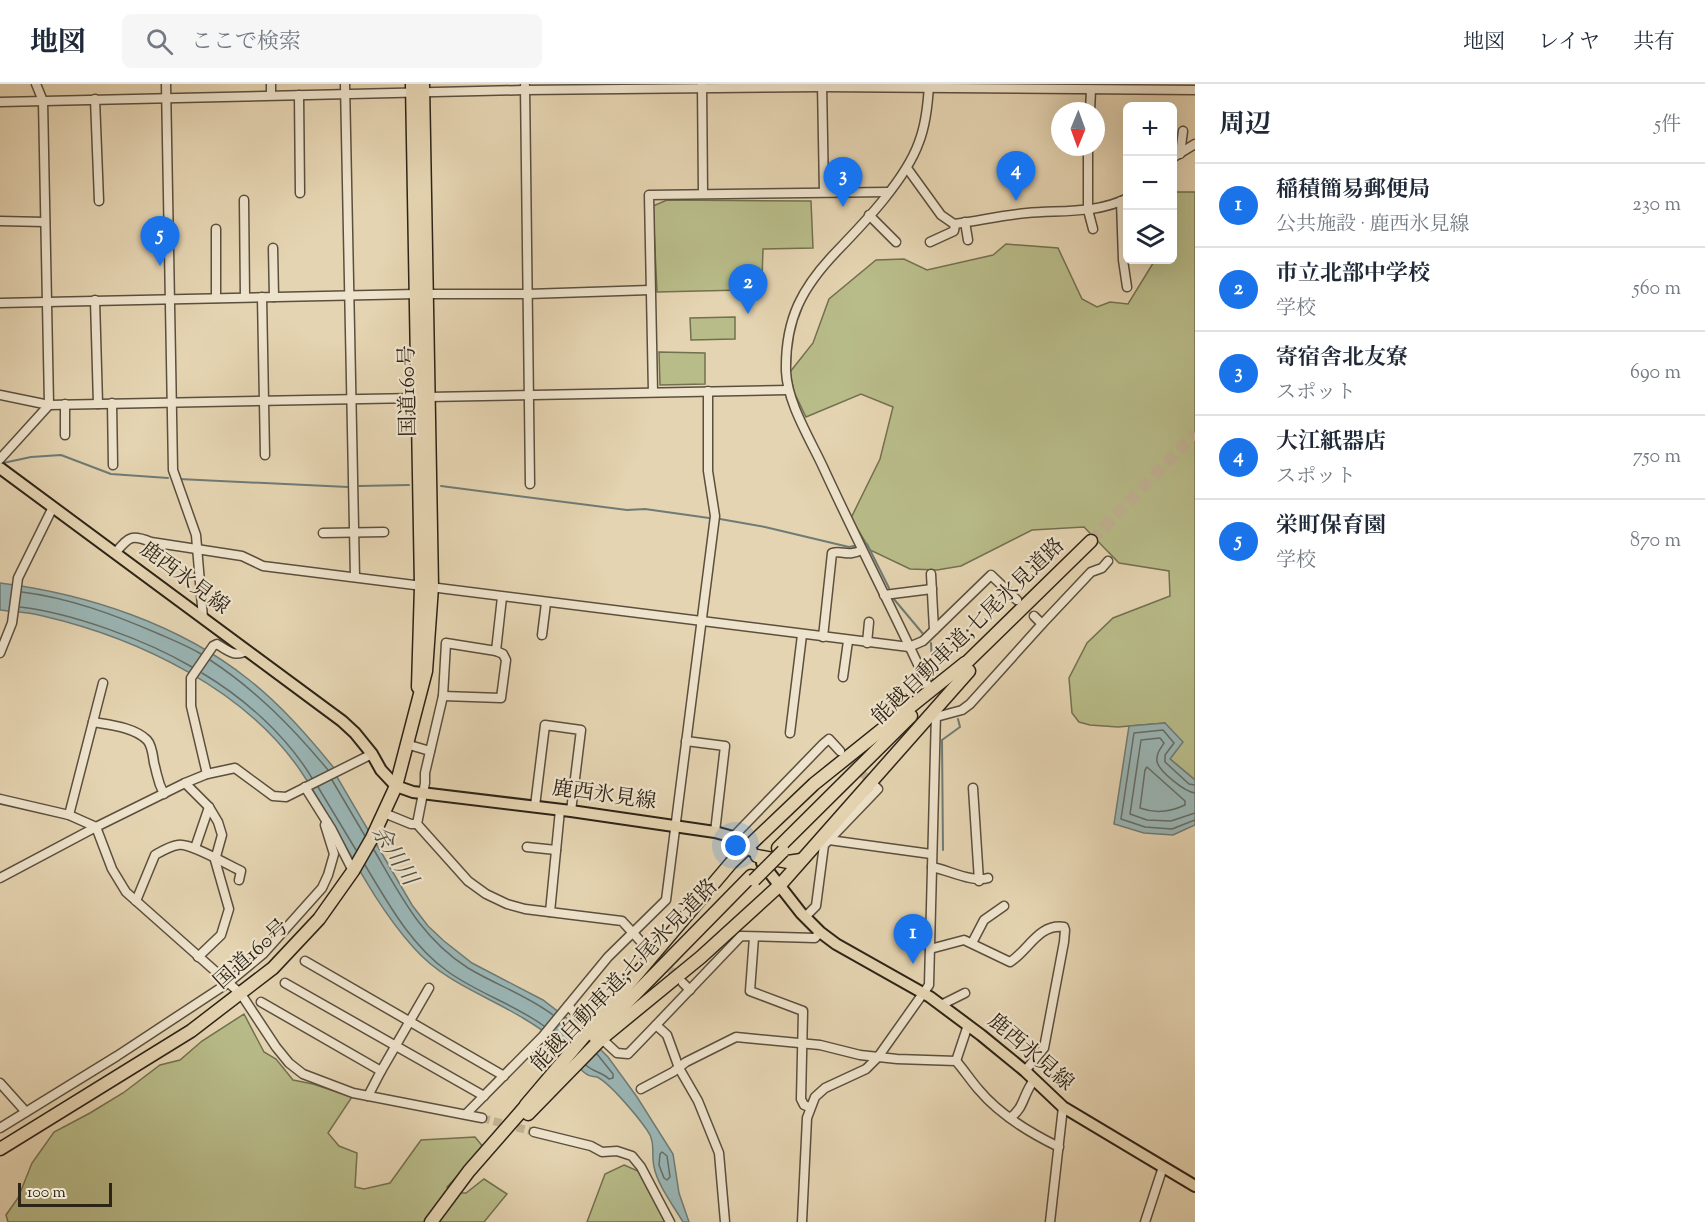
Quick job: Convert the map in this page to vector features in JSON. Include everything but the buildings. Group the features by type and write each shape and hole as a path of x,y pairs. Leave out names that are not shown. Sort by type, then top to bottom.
{"highway":[{"name":"国道160号","path":"0,1149 191,1031 273,968 319,919 353,871 372,838 396,786 418,697 426,587 417,88"},
{"name":"能越自動車道;七尾氷見道路","path":"438,1222 594,1033 1093,542"},
{"path":"594,1033 731,863 753,852 814,784 967,667"},
{"path":"594,1033 702,957 780,885 967,667"},
{"path":"753,852 788,862 801,861"},
{"name":"能越自動車道;七尾氷見道路","path":"431,1222 469,1171 526,1105 569,1062"}],"main road":[{"name":"鹿西氷見線","path":"0,468 342,721 372,754 381,771 396,786 423,794 675,825 733,837 753,852 820,932 836,944 941,1005 1025,1071 1063,1107 1195,1186"}],"street":[{"path":"0,459 49,405 43,101 36,84"},
{"path":"166,84 173,476 192,522 203,618"},
{"path":"271,84 271,95"},
{"path":"345,84 355,577"},
{"path":"0,102 345,94 417,88 822,85 1195,90"},
{"path":"822,85 824,192"},
{"path":"703,86 703,193"},
{"path":"929,86 923,130 907,168 805,288 792,315 786,372 788,390 929,688"},
{"path":"525,87 531,484"},
{"path":"1090,102 1091,90"},
{"path":"299,95 300,193"},
{"path":"95,99 99,201"},
{"path":"1177,152 1183,131"},
{"path":"1177,155 1195,144"},
{"path":"1088,156 1088,210 1093,229"},
{"path":"907,168 941,214 955,224 1028,213 1088,210 1123,199"},
{"path":"653,392 649,195 888,192"},
{"path":"244,200 245,297"},
{"path":"869,215 896,242"},
{"path":"0,221 45,222"},
{"path":"965,222 968,240"},
{"path":"930,242 954,231 955,224"},
{"path":"216,229 216,298"},
{"path":"273,248 274,297"},
{"path":"1124,264 1127,287"},
{"path":"0,303 650,290"},
{"path":"262,297 265,455"},
{"path":"95,300 98,404"},
{"path":"0,395 49,405 788,390"},
{"path":"466,1114 543,1036 608,957 666,900 715,516 708,471 708,391"},
{"path":"64,404 65,435"},
{"path":"112,404 113,465"},
{"path":"0,653 7,637 17,583 52,507"},
{"path":"322,532 384,531"},
{"path":"116,552 132,537 242,556 263,566 909,647 923,641 991,574 1017,600"},
{"path":"823,637 832,553 850,554 862,550"},
{"path":"802,1222 809,1107 815,1097 825,1088 866,1069 878,1057 929,985 936,715 962,710 970,704 1090,572 1102,568 1108,561"},
{"path":"931,574 934,630"},
{"path":"884,595 932,589"},
{"path":"496,651 502,597"},
{"path":"542,635 546,603"},
{"path":"1034,616 1041,624"},
{"path":"867,643 869,622"},
{"path":"790,732 802,635"},
{"path":"843,677 848,641"},
{"path":"417,824 425,773 443,696 446,643 503,654 506,660 501,698 443,696"},
{"path":"207,774 191,706 191,678 210,648 217,644 235,655 240,655 247,650"},
{"path":"69,815 103,683"},
{"path":"93,722 124,728 149,743 157,781 164,794"},
{"path":"535,806 544,725 581,730 556,850 550,912"},
{"path":"733,837 829,739 840,751"},
{"path":"686,741 725,746 715,832"},
{"path":"406,744 430,751"},
{"path":"0,878 96,827 207,774 235,768 273,796 280,798 372,754"},
{"path":"185,783 210,807 218,822 222,835 215,860 229,909 221,935 198,957"},
{"path":"806,917 816,906 824,845 878,789 874,785"},
{"path":"305,787 353,871"},
{"path":"932,867 983,880 973,788"},
{"path":"0,799 69,815 96,827 112,869 126,892 241,994 276,1047 289,1063 303,1074 353,1093 482,1118"},
{"path":"195,848 210,807"},
{"path":"384,813 411,824 417,824 468,881 486,894 507,904 622,921 644,945"},
{"path":"0,1128 117,1056 228,983 263,954 322,888 333,859 325,825 327,822"},
{"path":"829,840 932,854"},
{"path":"136,901 155,855 180,844 195,848 215,860 241,866 242,873 239,880"},
{"path":"527,847 556,850"},
{"path":"972,943 984,920 1004,906"},
{"path":"930,949 964,940 1010,962 1040,934 1059,926 1064,927 1044,1048 1025,1071"},
{"path":"566,1007 617,1053 628,1054 741,936 815,938 820,932"},
{"path":"754,937 750,990 803,1011 801,1099 804,1105 809,1107"},
{"path":"305,961 504,1076"},
{"path":"683,982 690,990"},
{"path":"285,983 484,1096"},
{"path":"368,1096 429,988"},
{"path":"941,1005 965,993"},
{"path":"261,1002 381,1071"},
{"path":"656,1024 667,1035 679,1068 698,1101 719,1153 726,1222"},
{"path":"956,1060 968,1025"},
{"path":"641,1089 736,1037 803,1044 878,1057 956,1060"},
{"path":"956,1060 979,1090 1010,1118 1039,1138 1059,1147"},
{"path":"1010,1118 1019,1112 1025,1091 1034,1080"},
{"path":"0,1083 26,1112"},
{"path":"1050,1222 1063,1107"},
{"path":"534,1132 591,1146 602,1152 617,1151 632,1156 641,1167 670,1222"},
{"path":"1145,1222 1163,1167"}],"green space":[{"path":"1177,192 1195,192 1195,780 1170,759 1165,723 1118,727 1090,725 1079,722 1072,713 1069,678 1087,643 1113,618 1170,596 1169,571 1119,563 1084,527 1032,530 961,566 937,570 910,569 870,550 851,518 880,459 893,407 861,394 806,417 794,392 790,372 813,343 829,299 876,260 904,259 927,270 993,255 1006,244 1058,248 1082,299 1097,307 1110,302 1128,304 1153,264 1177,264"},
{"path":"667,200 811,201 813,248 763,249 762,278 743,290 657,292 653,206"},
{"path":"735,317 735,339 691,340 690,318"},
{"path":"659,352 705,353 705,384 660,385"},
{"path":"244,1014 264,1052 276,1059 293,1080 352,1097 328,1133 339,1146 357,1153 355,1187 364,1189 390,1183 421,1140 475,1137 484,1148 447,1187 460,1193 466,1193 484,1179 507,1194 484,1222 8,1222 6,1215 18,1198 32,1163 54,1132 123,1093 160,1065 180,1060 202,1041"},
{"path":"624,1165 638,1171 665,1222 587,1222 605,1174"}],"water":[{"path":"0,583 66,595 131,614 162,627 221,660 272,699 334,768 337,777 412,905 428,926 472,963 543,1000 577,1026 608,1057 637,1097 673,1154 679,1193 689,1222 683,1222 662,1188 654,1167 650,1134 631,1109 603,1080 589,1076 580,1069 563,1047 550,1036 523,1018 438,970 414,948 382,907 302,773 279,743 252,717 221,693 152,653 79,626 38,615 0,610"},
{"path":"1165,723 1183,742 1170,759 1195,780 1195,825 1173,835 1144,833 1114,824 1129,726"}],"waterway":[{"path":"3,463 31,457 61,455 111,474 168,478"},
{"path":"179,479 348,487"},
{"path":"359,486 409,485"},
{"path":"441,486 709,518"},
{"path":"720,519 849,547 854,546"},
{"path":"865,544 889,588"},
{"path":"893,598 924,635"},
{"path":"931,643 933,682"},
{"path":"943,850 942,740 960,727 958,719"}],"tunnel":[{"path":"1091,541 1195,433"},
{"path":"845,756 874,785"},
{"path":"644,945 681,980"},
{"path":"482,1118 534,1132"}],"place":[{"name":"大江紙器店","path":"1016,201"},
{"name":"寄宿舎北友寮","path":"843,207"},
{"name":"栄町保育園","path":"160,266"},
{"name":"市立北部中学校","path":"748,314"},
{"name":"稲積簡易郵便局","path":"913,964"}],"water label":[{"name":"余川川","path":"393,856"}]}
